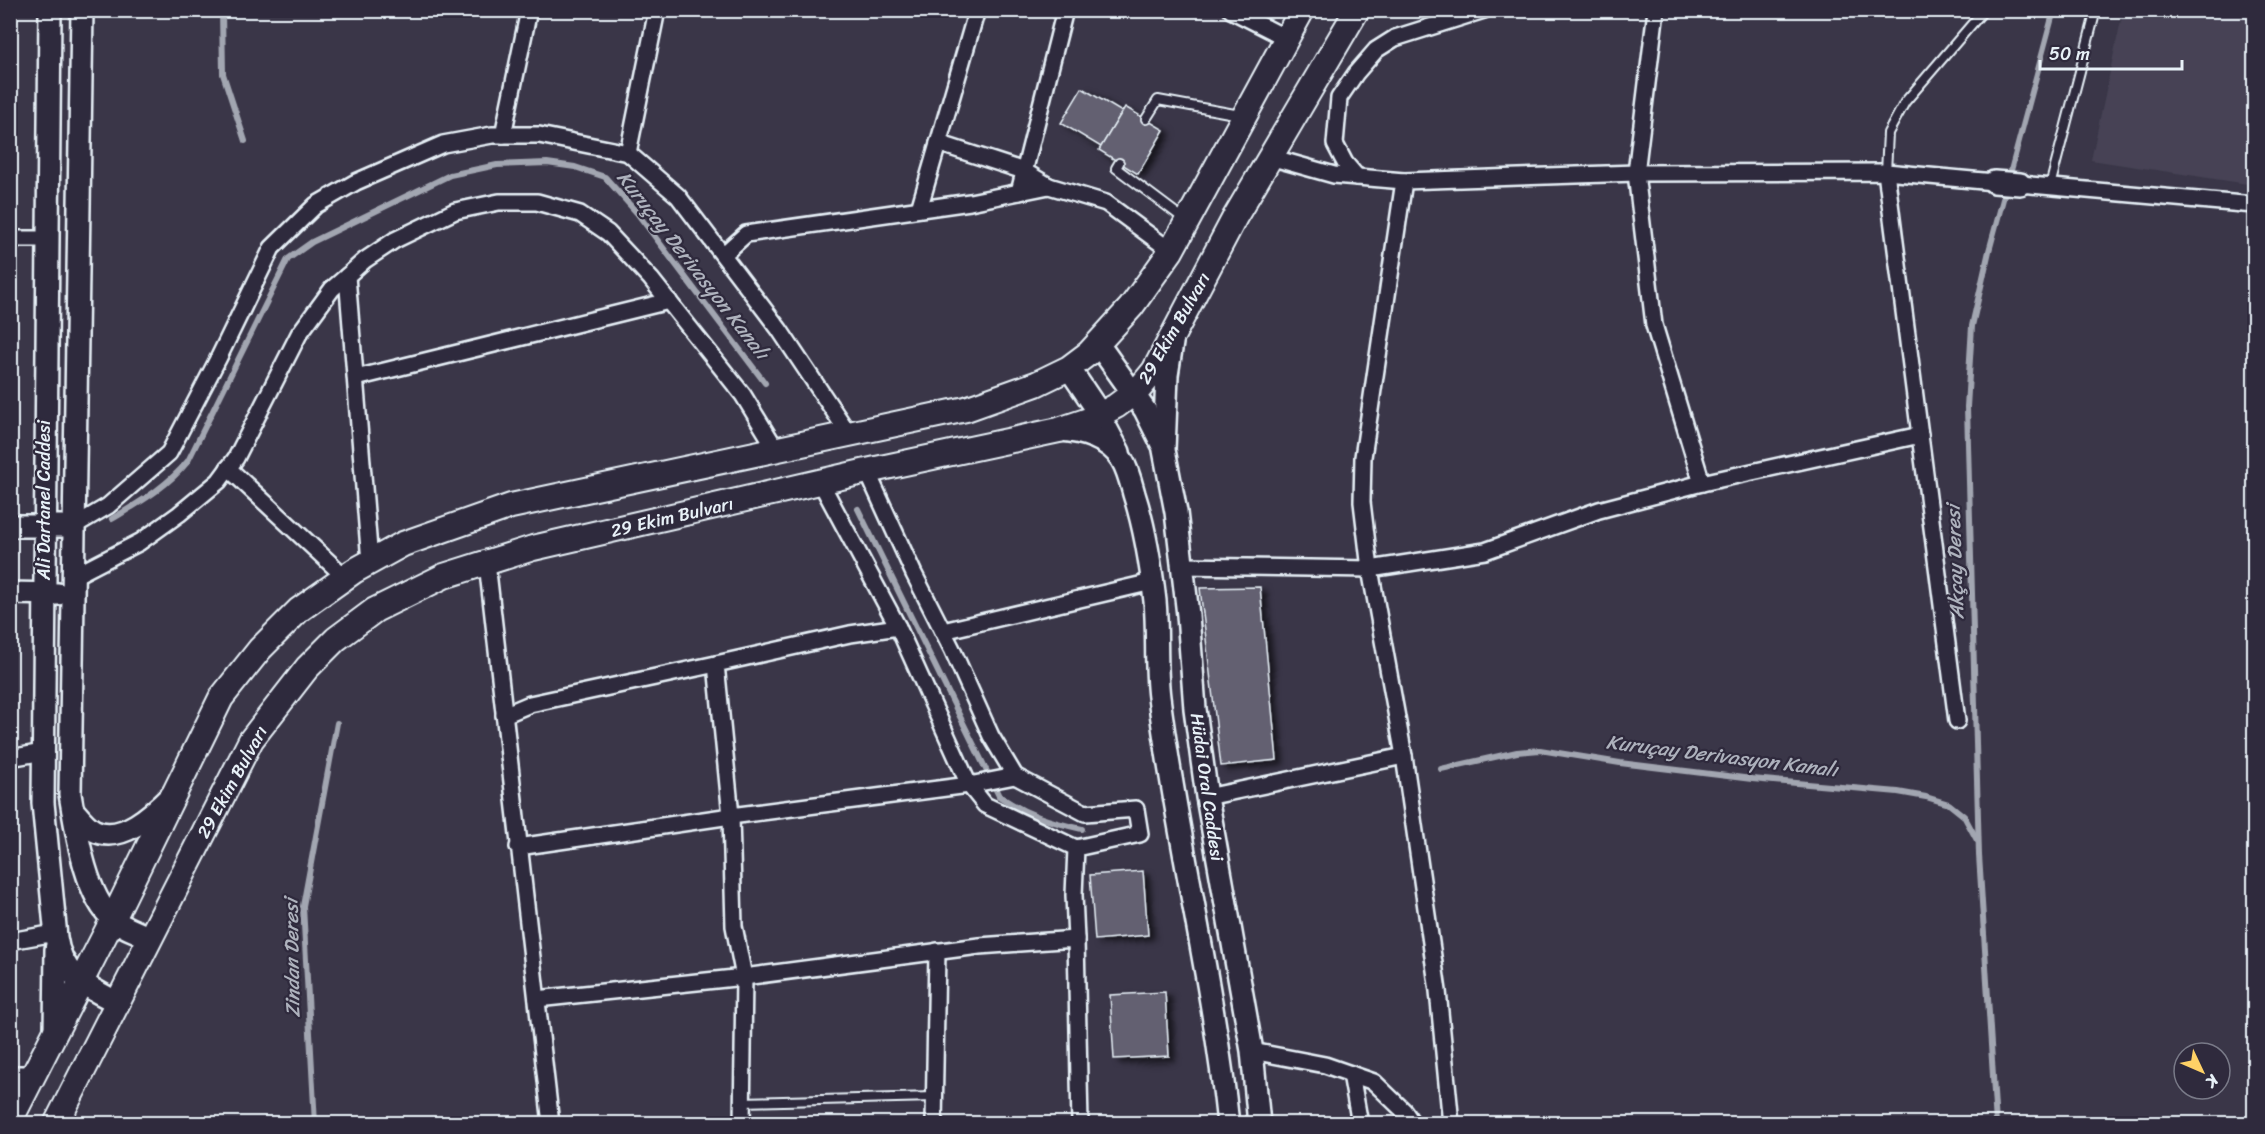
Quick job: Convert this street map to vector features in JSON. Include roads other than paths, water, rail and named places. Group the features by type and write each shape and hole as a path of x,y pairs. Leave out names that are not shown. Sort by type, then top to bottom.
{"main road":[{"name":"Ali Dartanel Caddesi","path":"50,10 43,593 43,803 56,938 66,966 80,982"},
{"name":"Ali Dartanel Caddesi","path":"82,10 70,794 83,864 102,906 113,919 150,938"},
{"path":"10,1121 22,1074 55,1033 221,698 253,657 299,610 345,577 403,544 511,506 966,409 1036,384 1069,368 1098,344 1131,307 1171,251 1302,10"},
{"name":"29 Ekim Bulvarı","path":"56,1124 252,740 307,668 336,639 375,610 444,576 533,548 1059,429 1099,415 1116,406 1134,394 1154,371 1235,217 1357,10"},
{"path":"1994,182 2020,184"},
{"path":"1164,450 1167,375 1173,338"},
{"path":"1098,344 1151,420 1164,450"},
{"name":"Hüdai Oral Caddesi","path":"1069,368 1099,415 1125,466 1144,533 1155,602 1158,695 1206,966 1228,1124"},
{"path":"1059,429 1080,431 1096,438 1125,466"},
{"name":"Hüdai Oral Caddesi","path":"1164,450 1176,512 1183,566 1195,709 1252,1051 1259,1124"},
{"path":"10,526 74,526"},
{"path":"10,593 43,593 74,586"},
{"path":"73,810 86,825 106,834 142,821 174,792"},
{"path":"55,1033 56,938"},
{"path":"80,982 118,1003"}],"street":[{"path":"503,135 529,10"},
{"path":"628,153 657,10"},
{"path":"919,209 977,10"},
{"path":"1019,192 1065,10"},
{"path":"1231,10 1286,38"},
{"path":"1656,10 1636,173 1654,325 1702,483"},
{"path":"1357,177 1345,163 1335,144 1339,98 1356,73 1376,50 1395,38 1474,12"},
{"path":"74,526 108,506 169,453 272,248 316,205 356,182 443,144 503,135 539,135 628,153 678,196 724,254 779,330 849,434"},
{"path":"938,143 1024,171 1049,186 1106,203 1171,251"},
{"path":"1270,157 1334,175 1404,181 1636,173 1886,172 1994,182"},
{"path":"1886,172 1957,721"},
{"path":"1404,181 1363,457 1362,502 1370,569 1404,756 1438,992 1451,1124"},
{"path":"2020,184 2254,205"},
{"path":"724,254 746,234 919,209 1049,186"},
{"path":"74,586 148,537 219,481 236,458 299,334 332,289 365,260 396,240 455,211 499,202 537,202 580,214 608,233 651,279 743,395 776,449"},
{"path":"10,239 47,239"},
{"path":"347,276 370,562"},
{"path":"356,378 669,301"},
{"path":"1183,566 1370,569 1485,551 1599,510 1702,483 1920,435"},
{"path":"228,468 345,577"},
{"path":"867,471 1010,777"},
{"path":"518,847 974,784 1010,777 1084,813 1136,809 1140,834 1076,848 985,805 974,784 898,627 821,483"},
{"path":"487,563 551,1124"},
{"path":"943,631 1152,582"},
{"path":"504,715 530,704 850,634 898,627"},
{"path":"716,664 732,816 734,926 744,977 742,1124"},
{"path":"10,758 43,752"},
{"path":"1208,797 1404,756"},
{"path":"1076,848 1074,895 1080,1124"},
{"path":"11,940 56,938"},
{"path":"537,999 744,977 1013,942 1076,939"},
{"path":"934,1124 937,951"},
{"path":"1252,1051 1325,1065 1374,1082 1404,1111 1413,1124"},
{"path":"1351,1074 1360,1124"}],"lane":[{"path":"1886,172 1888,133 1905,102 1984,10"},
{"path":"2050,186 2096,10"},
{"path":"1146,119 1158,100 1244,116"},
{"path":"1119,163 1116,168 1187,221"},
{"path":"742,1102 934,1096"}],"waterway":[{"name":"Zindan Deresi","path":"222,10 223,74 245,141"},
{"name":"Akçay Deresi","path":"2009,178 2054,10"},
{"name":"Kuruçay Derivasyon Kanalı","path":"112,519 162,486 188,461 288,259 312,242 450,175 497,165 547,163 575,167 605,177 637,213 765,383"},
{"name":"Akçay Deresi","path":"1996,1124 1979,855 1967,407 1972,326 2006,188"},
{"name":"Kuruçay Derivasyon Kanalı","path":"858,509 999,796 1039,817 1082,829"},
{"name":"Zindan Deresi","path":"315,1124 303,906 337,723"},
{"name":"Kuruçay Derivasyon Kanalı","path":"1441,769 1517,752 1540,750 1620,763 1752,779 1898,792 1949,804 1964,816 1977,840"}]}
